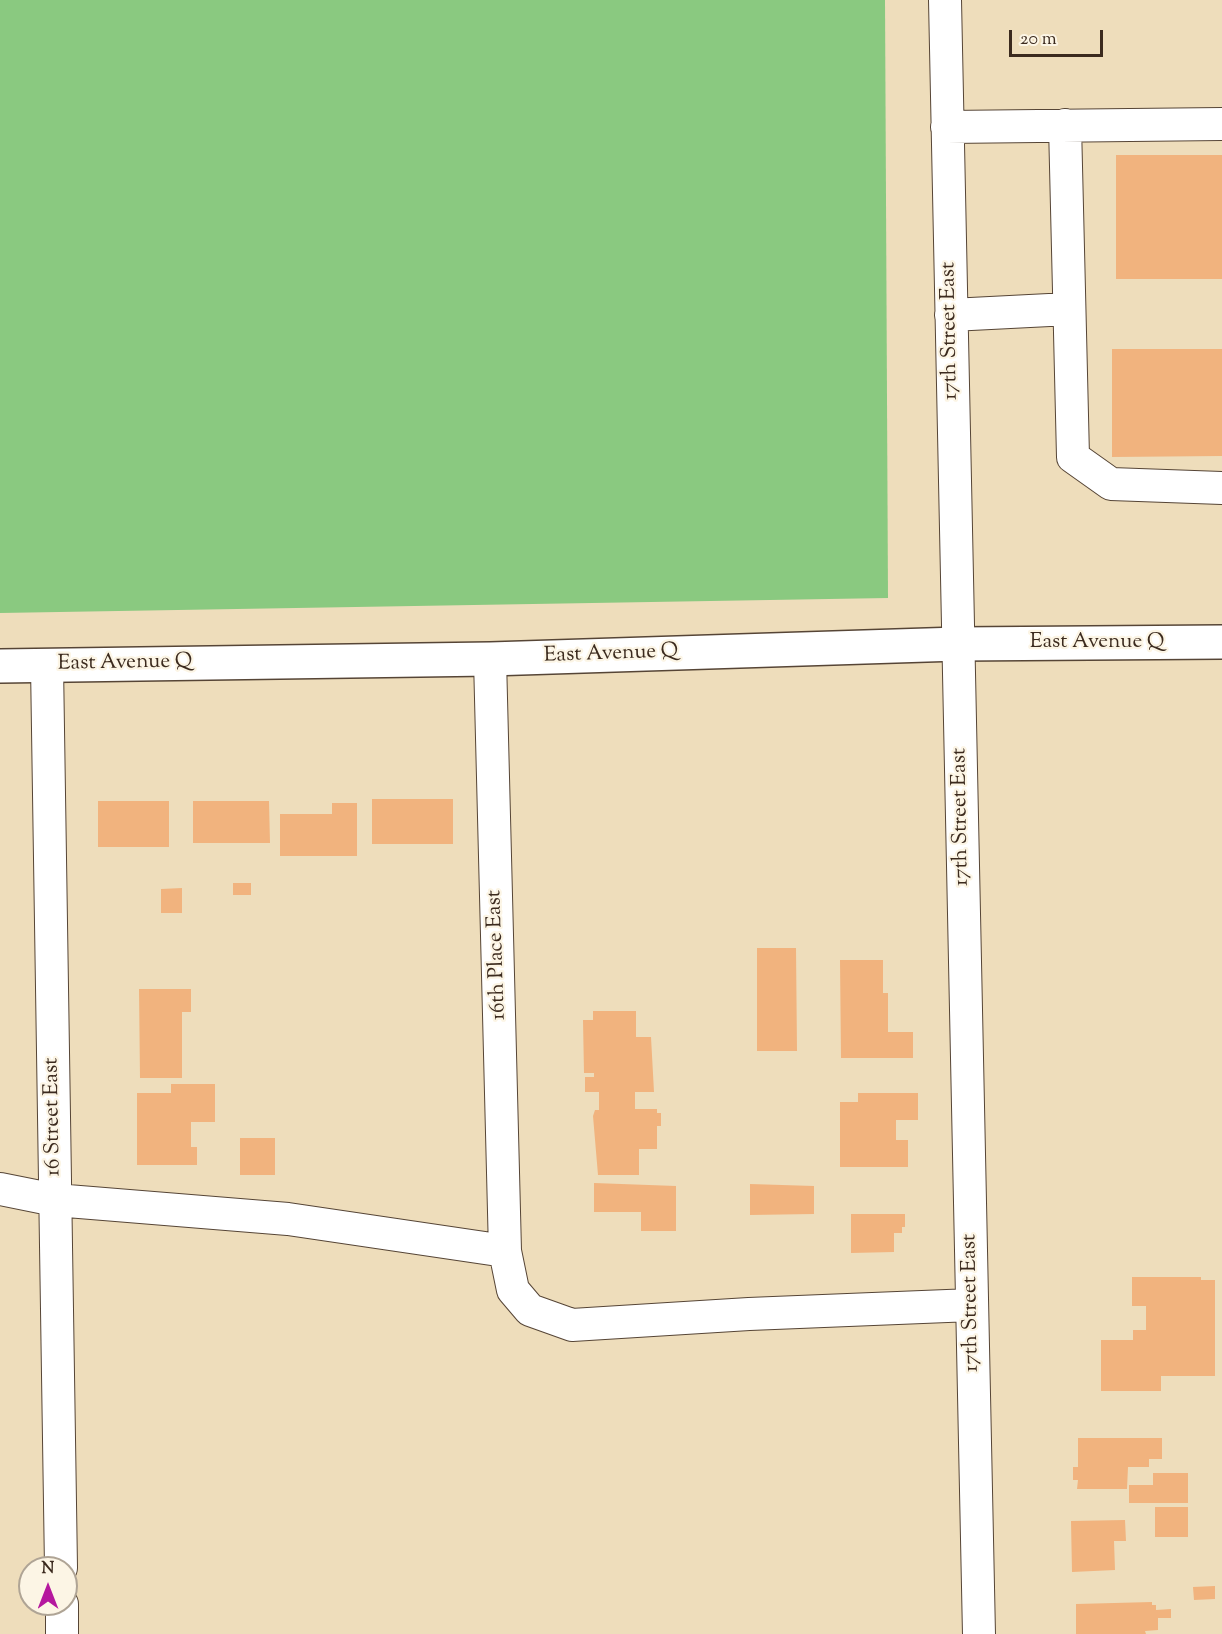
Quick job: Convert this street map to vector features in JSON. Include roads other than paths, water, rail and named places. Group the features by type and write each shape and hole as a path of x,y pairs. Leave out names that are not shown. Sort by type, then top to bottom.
{"main road":[{"name":"East Avenue Q","path":"0,666 490,659 958,644 1222,642"}],"street":[{"name":"17th Street East","path":"945,0 979,1634"},
{"path":"947,127 1222,124"},
{"path":"1065,125 1073,457 1111,484 1222,488"},
{"path":"951,315 1070,309"},
{"name":"16th Place East","path":"490,659 505,1251 513,1290 530,1310 572,1325 749,1314 972,1305"},
{"name":"16 Street East","path":"47,665 61,1556"},
{"path":"0,1189 55,1200 288,1219 505,1251"},
{"path":"62,1616 62,1634"}]}
